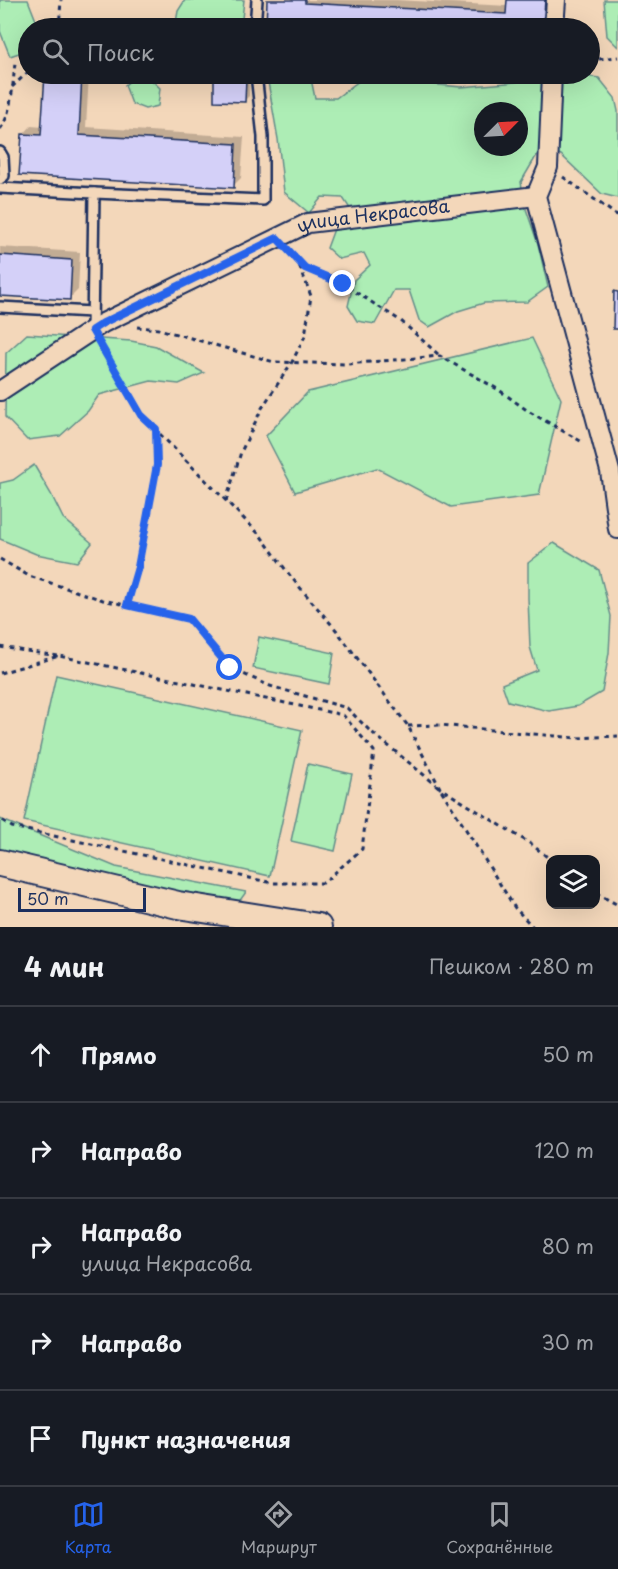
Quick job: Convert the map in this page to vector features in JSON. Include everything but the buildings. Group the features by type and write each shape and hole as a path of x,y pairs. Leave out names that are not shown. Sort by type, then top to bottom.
{"street":[{"path":"555,18 556,0"},
{"path":"551,84 548,167 536,196 614,472 618,529"},
{"name":"улица Некрасова","path":"0,391 92,321 103,323 309,223 536,196"},
{"path":"0,863 178,905 318,927"}],"lane":[{"path":"256,18 257,0"},
{"path":"0,188 263,201 263,137 257,84"},
{"path":"0,152 3,157 4,176 0,179"},
{"path":"0,307 92,321 94,193"}],"path":[{"path":"60,18 61,0"},
{"path":"600,59 618,57"},
{"path":"0,129 4,124 15,63"},
{"path":"12,87 18,81"},
{"path":"548,167 618,215"},
{"path":"277,238 305,268 343,284 400,321 440,356 587,445"},
{"path":"226,501 241,452 262,408 292,362 304,336 311,296 297,259"},
{"path":"92,321 141,415 260,535 291,577 337,631 408,726 440,789 515,908 533,927"},
{"path":"136,327 159,329 274,362 347,364 440,356"},
{"path":"127,605 138,567 157,465 156,429"},
{"path":"0,559 29,576 103,600 189,619 230,668 270,686 347,708 369,730 440,789 531,844 546,857"},
{"path":"0,647 59,656 343,715 374,751 363,849 323,884 273,883 12,827 0,819"},
{"path":"0,673 59,656"},
{"path":"408,726 440,725 576,738 618,736"},
{"path":"600,895 618,905"}],"green space":[{"path":"0,0 28,0 35,18 18,18 18,53 10,56 0,31"},
{"path":"185,0 244,0 242,18 177,18"},
{"path":"604,0 618,0 618,47 607,36"},
{"path":"600,79 615,98 618,111 618,198 602,194 561,155 541,148 521,182 525,206 538,244 548,287 527,302 484,303 458,311 429,327 419,320 409,290 394,290 375,324 357,321 348,306 354,280 370,265 364,253 339,259 327,248 334,229 353,213 343,198 322,197 309,213 284,192 268,84 312,84 315,98 336,98 355,84 428,84 461,87 496,84 600,84"},
{"path":"156,84 160,88 158,106 145,109 132,104 125,85"},
{"path":"27,334 131,341 156,346 204,373 179,384 151,381 99,395 88,411 60,436 27,440 5,417 6,353"},
{"path":"532,338 561,399 539,495 451,507 377,468 295,492 266,436 308,392"},
{"path":"34,465 63,518 92,543 77,562 36,554 0,539 0,483 13,480"},
{"path":"554,543 599,570 611,616 609,653 602,692 578,706 549,711 508,701 502,684 537,670 530,647 528,563"},
{"path":"259,637 334,653 329,684 253,668"},
{"path":"56,675 302,730 270,876 24,821"},
{"path":"308,764 352,774 335,851 291,841"},
{"path":"0,819 116,867 246,892 236,906 0,853"}],"route":[{"path":"230,668 189,619 127,605 138,567 157,465 156,429 141,415 92,330 277,238 305,268 343,284"}]}
